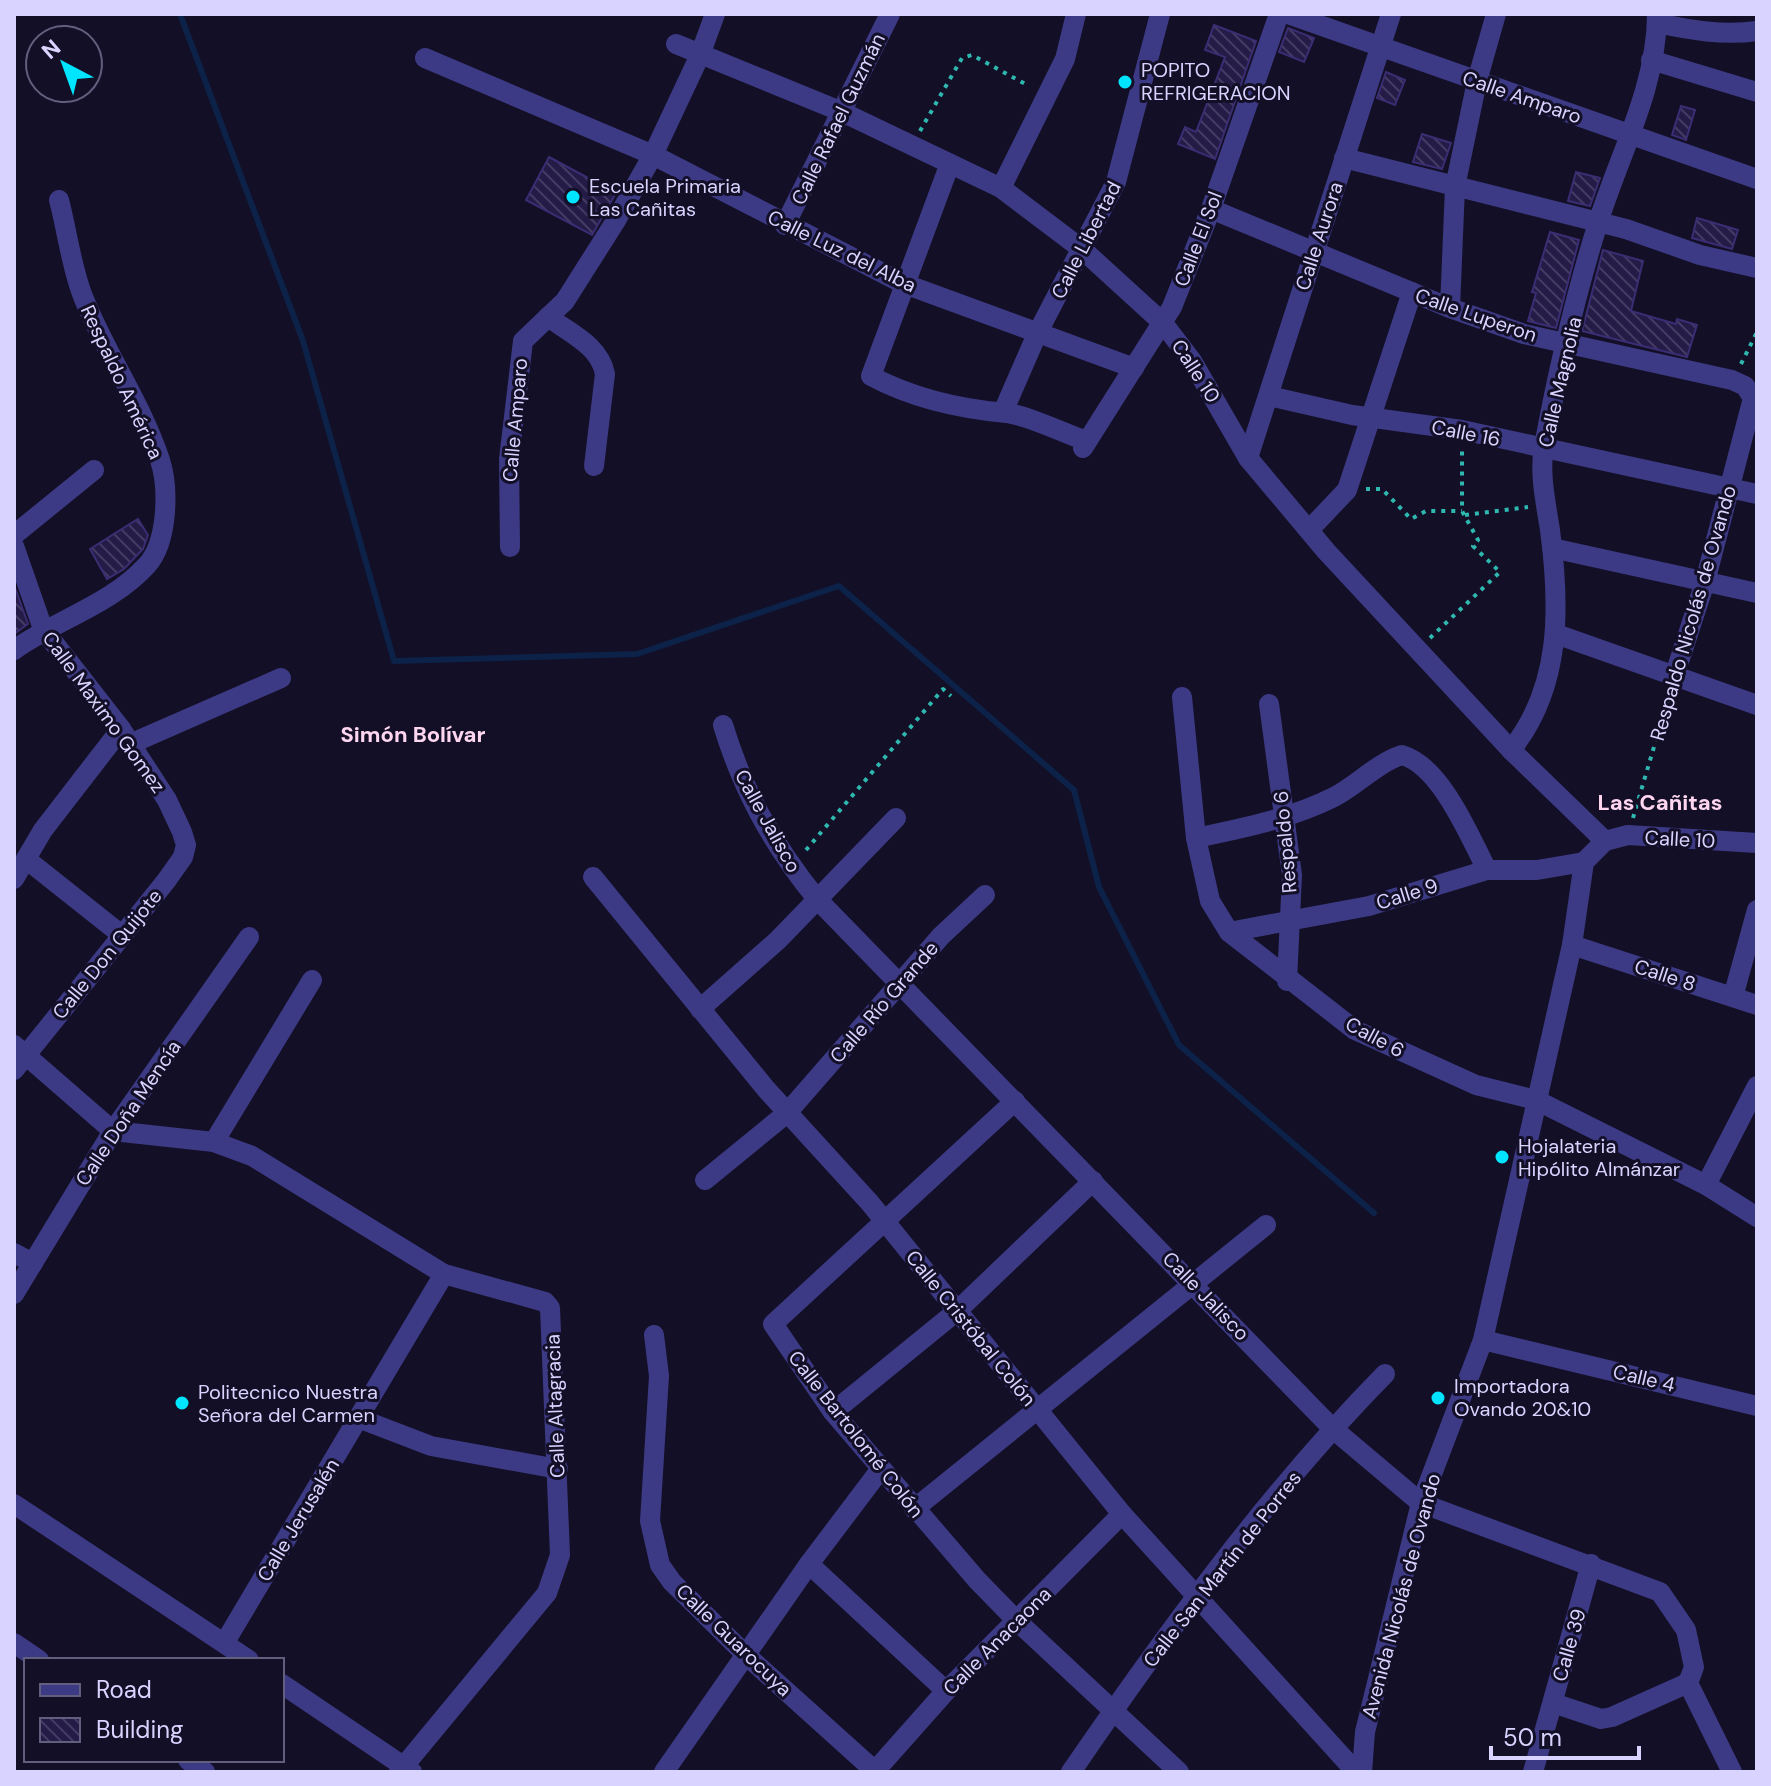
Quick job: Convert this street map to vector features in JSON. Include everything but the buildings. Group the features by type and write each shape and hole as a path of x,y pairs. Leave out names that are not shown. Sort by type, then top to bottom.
{"street":[{"name":"Calle Amparo","path":"510,547 508,473 515,384 523,341 548,317 581,277 653,155 700,55 715,14"},
{"name":"Calle Rafael Guzmán","path":"785,225 890,14"},
{"path":"1001,188 1065,59 1076,14"},
{"name":"Calle Libertad","path":"1003,412 1037,334 1116,182 1160,14"},
{"name":"Calle El Sol","path":"1003,412 1085,444 1163,323 1211,209 1279,14"},
{"name":"Calle Amparo","path":"1288,14 1757,179"},
{"name":"Calle Aurora","path":"1248,458 1391,14"},
{"path":"1450,308 1455,187 1477,81 1496,14"},
{"path":"1657,19 1693,31 1739,34 1757,31"},
{"name":"Calle Magnolia","path":"1511,750 1524,733 1543,693 1556,634 1543,449 1598,223 1631,135 1651,60 1657,19"},
{"name":"Calle 10","path":"676,44 840,111 949,166 1001,188 1083,250 1163,323 1192,361 1248,458 1309,530 1415,649 1511,750 1605,841 1628,835 1757,843"},
{"name":"Calle Luz del Alba","path":"425,58 653,155 902,283 1134,368"},
{"path":"1651,60 1757,92"},
{"path":"1344,158 1626,229 1700,255 1757,268"},
{"path":"949,166 870,374 961,408 998,414 1003,412"},
{"name":"Respaldo América","path":"43,629 120,589 149,564 163,525 161,463 80,290 59,200"},
{"name":"Calle Luperon","path":"1211,209 1314,254 1524,334 1732,380 1750,391"},
{"path":"1309,530 1347,490 1412,292"},
{"path":"548,317 595,351 603,362 605,374 594,466"},
{"name":"Respaldo Nicolás de Ovando","path":"1674,677 1705,582 1753,398 1750,391"},
{"name":"Calle 16","path":"1269,396 1373,417 1462,430 1757,494"},
{"path":"14,535 94,470"},
{"name":"Calle Maximo Gomez","path":"14,546 43,629 126,736 167,800 182,832"},
{"path":"1552,548 1757,593"},
{"path":"14,650 43,629"},
{"path":"1556,634 1757,705"},
{"path":"14,879 26,859 126,736 281,678"},
{"name":"Calle 6","path":"1182,697 1196,838 1210,901 1229,932 1287,981 1355,1030 1476,1085 1536,1100 1706,1185 1757,1217"},
{"name":"Respaldo 6","path":"1269,704 1292,875 1287,981"},
{"name":"Calle Jalisco","path":"723,725 739,778 790,867 817,899 897,985 1015,1101 1332,1428 1421,1503 1591,1564 1665,1596 1686,1630 1694,1667 1688,1683 1732,1772"},
{"path":"1196,838 1284,819 1353,787 1402,755 1420,764 1456,809 1487,870"},
{"path":"700,1009 778,940 896,818"},
{"name":"Calle Don Quijote","path":"18,1057 123,936 183,857 186,845 182,832"},
{"path":"1584,862 1605,841"},
{"path":"26,859 123,936"},
{"name":"Calle 9","path":"1229,932 1290,918 1369,906 1487,870 1537,870 1584,862"},
{"name":"Avenida Nicolás de Ovando","path":"1359,1772 1365,1732 1421,1503 1483,1340 1572,945 1584,862"},
{"name":"Calle Cristóbal Colón","path":"593,877 787,1113 886,1223 1122,1514 1359,1772"},
{"name":"Calle Río Grande","path":"705,1180 787,1113 941,936 985,895"},
{"path":"1733,997 1757,910"},
{"name":"Calle Doña Mencía","path":"14,1294 113,1131 249,937"},
{"name":"Calle 8","path":"1572,945 1757,1005"},
{"path":"214,1142 312,980"},
{"path":"18,1057 113,1131"},
{"path":"1706,1185 1757,1086"},
{"name":"Calle Bartolomé Colón","path":"1015,1101 773,1324 833,1412 914,1509 1017,1621 1179,1772"},
{"name":"Calle Altagracia","path":"113,1131 214,1142 252,1156 444,1274 545,1302 550,1308 560,1555 547,1593 405,1770"},
{"path":"833,1412 957,1311 1093,1181"},
{"path":"914,1509 1266,1225"},
{"path":"14,1253 33,1263"},
{"name":"Calle Jerusalén","path":"225,1642 444,1274"},
{"name":"Calle Guarocuya","path":"654,1335 659,1376 650,1521 653,1546 672,1582 746,1655 875,1772"},
{"name":"Calle 4","path":"1483,1340 1757,1406"},
{"name":"Calle San Martín de Porres","path":"1071,1772 1199,1596 1332,1428 1385,1374"},
{"path":"358,1418 431,1446 558,1469"},
{"path":"664,1772 809,1564 880,1470"},
{"path":"14,1504 246,1658"},
{"name":"Calle Anacaona","path":"875,1772 946,1691 1122,1514"},
{"path":"809,1564 946,1691"},
{"name":"Calle 39","path":"1533,1772 1591,1564"},
{"path":"14,1643 36,1658"},
{"path":"1553,1703 1601,1719 1688,1683"},
{"path":"284,1685 405,1770"}],"path":[{"path":"911,147 962,58 972,55 1048,94"},
{"path":"1732,380 1757,332"},
{"path":"1415,649 1444,627 1500,572 1473,546 1478,540 1464,513 1462,430"},
{"path":"1347,490 1382,489 1411,519 1426,511 1464,513 1546,505"},
{"name":"Respaldo Nicolás de Ovando","path":"1628,835 1674,677"},
{"path":"790,867 854,797 943,689 951,696"}],"waterway":[{"path":"180,14 303,341 394,661 637,654 839,586 1074,790 1099,887 1179,1045 1374,1213"}],"place":[{"name":"POPITO REFRIGERACION","path":"1125,82"},
{"name":"Escuela Primaria Las Cañitas","path":"573,197"},
{"name":"Hojalateria Hipólito Almánzar","path":"1502,1157"},
{"name":"Importadora Ovando 20&10","path":"1438,1398"},
{"name":"Politecnico Nuestra Señora del Carmen","path":"182,1403"}],"district":[{"name":"Simón Bolívar","path":"413,734"},
{"name":"Las Cañitas","path":"1660,802"}]}
